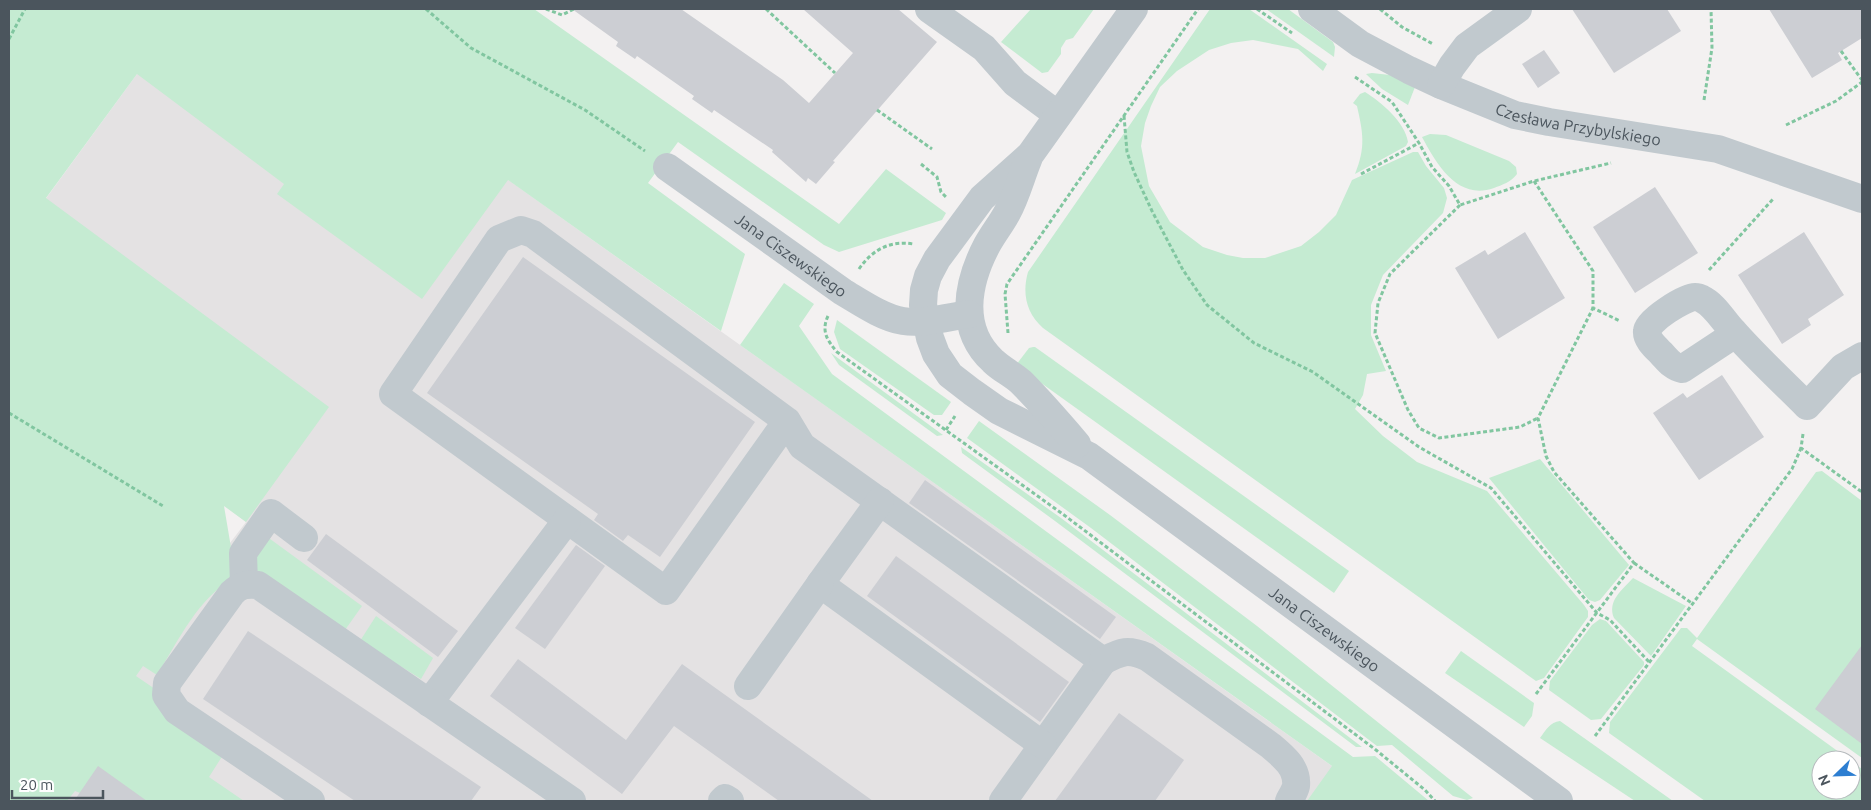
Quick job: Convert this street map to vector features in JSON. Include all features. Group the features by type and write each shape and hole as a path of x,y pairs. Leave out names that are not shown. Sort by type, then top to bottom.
{"street":[{"path":"929,9 984,48 1015,83 1058,115"},
{"path":"969,314 968,300 973,280 986,246 1008,213 1030,156 1134,9"},
{"name":"Czesława Przybylskiego","path":"1312,9 1360,44 1441,85 1515,115 1718,149 1862,199"},
{"path":"1441,85 1467,46 1518,9"},
{"path":"926,320 923,305 924,290 928,276 938,259 982,198 1030,156"},
{"name":"Jana Ciszewskiego","path":"667,166 843,292 872,310 902,321 969,314 971,325 979,343 992,361 1019,380 1089,456"},
{"path":"787,421 666,591 393,394 499,239 521,230 533,234 787,421 802,446 1104,661"},
{"path":"1735,334 1682,369 1676,368 1671,364 1651,342 1646,333 1647,327 1653,319 1684,301 1695,297 1702,298 1807,406 1843,367 1862,356"},
{"name":"Jana Ciszewskiego","path":"926,320 936,354 950,375 999,411 1089,456 1556,801"},
{"path":"748,686 880,501"},
{"path":"244,585 243,553 271,513 304,538"},
{"path":"429,703 567,520"},
{"path":"820,584 1043,745"},
{"path":"311,801 176,711 166,695 168,684 173,676 232,593 238,587 244,585 258,586 572,801"},
{"path":"1002,801 1104,661 1120,652 1133,651 1147,657 1286,758 1294,770 1296,786 1289,801"},
{"path":"722,801 724,798 730,801"}],"path":[{"path":"9,40 25,9"},
{"path":"426,9 470,48 585,110 667,166"},
{"path":"546,9 562,15 574,9"},
{"path":"766,9 835,73"},
{"path":"1006,340 1008,326 1005,294 1007,284 1198,9"},
{"path":"1704,100 1712,48 1710,9"},
{"path":"1841,51 1862,82 1862,88"},
{"path":"1786,126 1836,101 1862,82"},
{"path":"877,110 932,150"},
{"path":"1124,116 1128,152 1134,172 1183,270 1207,304 1254,343 1313,372 1419,446 1491,488 1596,613 1610,620 1650,663"},
{"path":"1361,174 1419,143"},
{"path":"921,164 937,176 941,192 952,202"},
{"path":"1460,205 1390,274 1378,302 1375,333 1408,410 1419,428 1439,438 1520,427 1538,418 1592,308 1593,271 1534,181"},
{"path":"1695,297 1704,275 1773,199"},
{"path":"859,268 868,256 876,251 902,242 915,244"},
{"path":"1592,308 1646,333"},
{"path":"829,313 824,333 837,352 1064,515 1376,750 1425,790 1435,801"},
{"path":"1596,736 1792,469 1801,448 1807,406"},
{"path":"9,413 163,506"},
{"path":"946,430 956,415"},
{"path":"1538,418 1546,456 1554,472 1634,563 1693,604"},
{"path":"1801,448 1862,492"},
{"path":"1536,694 1634,563"}],"shaded area":[{"path":"268,9 1381,801 9,801 9,474 217,553 230,543 246,522 224,505 9,249 137,74"}],"green space":[{"path":"9,9 534,9 839,224 886,169 946,213 942,220 839,252 824,245 678,142 648,183 745,254 721,331 508,180 422,299 277,194 284,184 137,74 46,198 329,407 246,522 224,506 236,577 211,596 190,620 157,675 143,666 136,676 155,689 166,713 181,730 223,755 209,777 244,801 133,801 138,795 80,793 75,791 67,801 9,801"},
{"path":"1031,9 1094,9 1073,38 1066,40 1061,48 1061,54 1048,72 1042,73 1001,42"},
{"path":"1210,9 1249,9 1327,64 1323,71 1298,49 1253,40 1231,43 1209,50 1177,71 1160,87 1145,123 1141,146 1149,186 1170,222 1203,247 1243,258 1265,258 1301,246 1319,232 1336,215 1352,180 1413,152 1418,152 1426,166 1444,188 1447,198 1443,213 1383,275 1371,305 1371,335 1386,371 1367,374 1363,395 1355,409 1383,436 1417,462 1487,491 1584,605 1588,611 1588,617 1544,678 1536,681 1043,328 1029,309 1025,288 1028,272"},
{"path":"1266,9 1288,9 1333,42 1335,47 1334,57"},
{"path":"1366,74 1390,75 1415,87 1408,105 1382,89"},
{"path":"1365,92 1391,113 1402,127 1408,142 1406,146 1355,174 1361,156 1362,140 1357,106 1353,103 1360,94"},
{"path":"1430,134 1446,135 1509,161 1516,167 1517,174 1512,179 1494,188 1481,191 1469,189 1449,177 1441,168 1422,137"},
{"path":"784,283 814,304 799,326 832,374 1353,757 1375,756 1429,801 1307,801 1332,766 740,345"},
{"path":"837,320 951,402 942,415 934,415 840,349 834,332"},
{"path":"1035,347 1349,571 1334,593 1016,365 1029,348"},
{"path":"831,353 943,435 937,436 839,365"},
{"path":"979,421 1110,515 1257,626 1473,798 1467,800 1453,796 1392,745 1377,746 1091,528 967,438"},
{"path":"961,447 1061,518 1362,747 1356,747 962,453"},
{"path":"1540,459 1629,565 1600,600 1595,602 1589,600 1489,478"},
{"path":"1822,471 1862,501 1862,758 1861,750 1851,750 1697,639 1692,646 1836,750 1811,750 1811,800 1861,800 1861,768 1862,801 1705,801 1609,733 1610,722 1681,628 1687,628 1697,638 1816,472"},
{"path":"266,536 362,606 345,630 245,563"},
{"path":"1633,578 1686,606 1651,656 1614,618 1612,612 1612,606 1620,591"},
{"path":"376,616 433,658 421,679 360,641"},
{"path":"1600,619 1606,621 1644,662 1644,665 1601,719 1591,720 1549,690 1550,681 1592,625"},
{"path":"1461,651 1534,703 1532,716 1524,727 1445,673"},
{"path":"1560,721 1673,801 1635,801 1540,738 1546,729"}],"building":[{"path":"572,9 681,9 783,80 809,103 853,53 803,9 898,9 937,42 833,161 835,162 816,184 808,178 806,182 772,152 773,150 714,110 712,113 692,99 694,96 637,56 635,59 616,46 618,42"},
{"path":"1572,9 1667,9 1681,31 1614,73"},
{"path":"1769,9 1862,9 1862,38 1838,53 1842,60 1812,78"},
{"path":"1544,50 1560,73 1538,88 1522,64"},
{"path":"1655,187 1698,253 1635,293 1593,227"},
{"path":"1525,232 1565,298 1498,339 1455,268 1485,250 1488,255"},
{"path":"1804,232 1844,295 1808,319 1811,325 1782,344 1738,275"},
{"path":"523,257 755,422 660,557 628,535 623,541 594,520 598,514 427,393"},
{"path":"1722,375 1764,437 1699,480 1653,413 1683,393 1687,398"},
{"path":"925,480 1116,617 1100,639 909,503"},
{"path":"326,534 458,631 438,657 307,560"},
{"path":"576,545 605,566 545,649 515,628"},
{"path":"896,556 1069,682 1040,722 867,596"},
{"path":"248,631 481,787 471,801 355,801 203,699"},
{"path":"1862,645 1862,744 1815,709"},
{"path":"518,659 626,740 682,664 873,801 779,801 674,726 622,794 490,696"},
{"path":"1119,713 1184,760 1155,801 1055,801"},
{"path":"98,766 147,801 74,801"}]}
